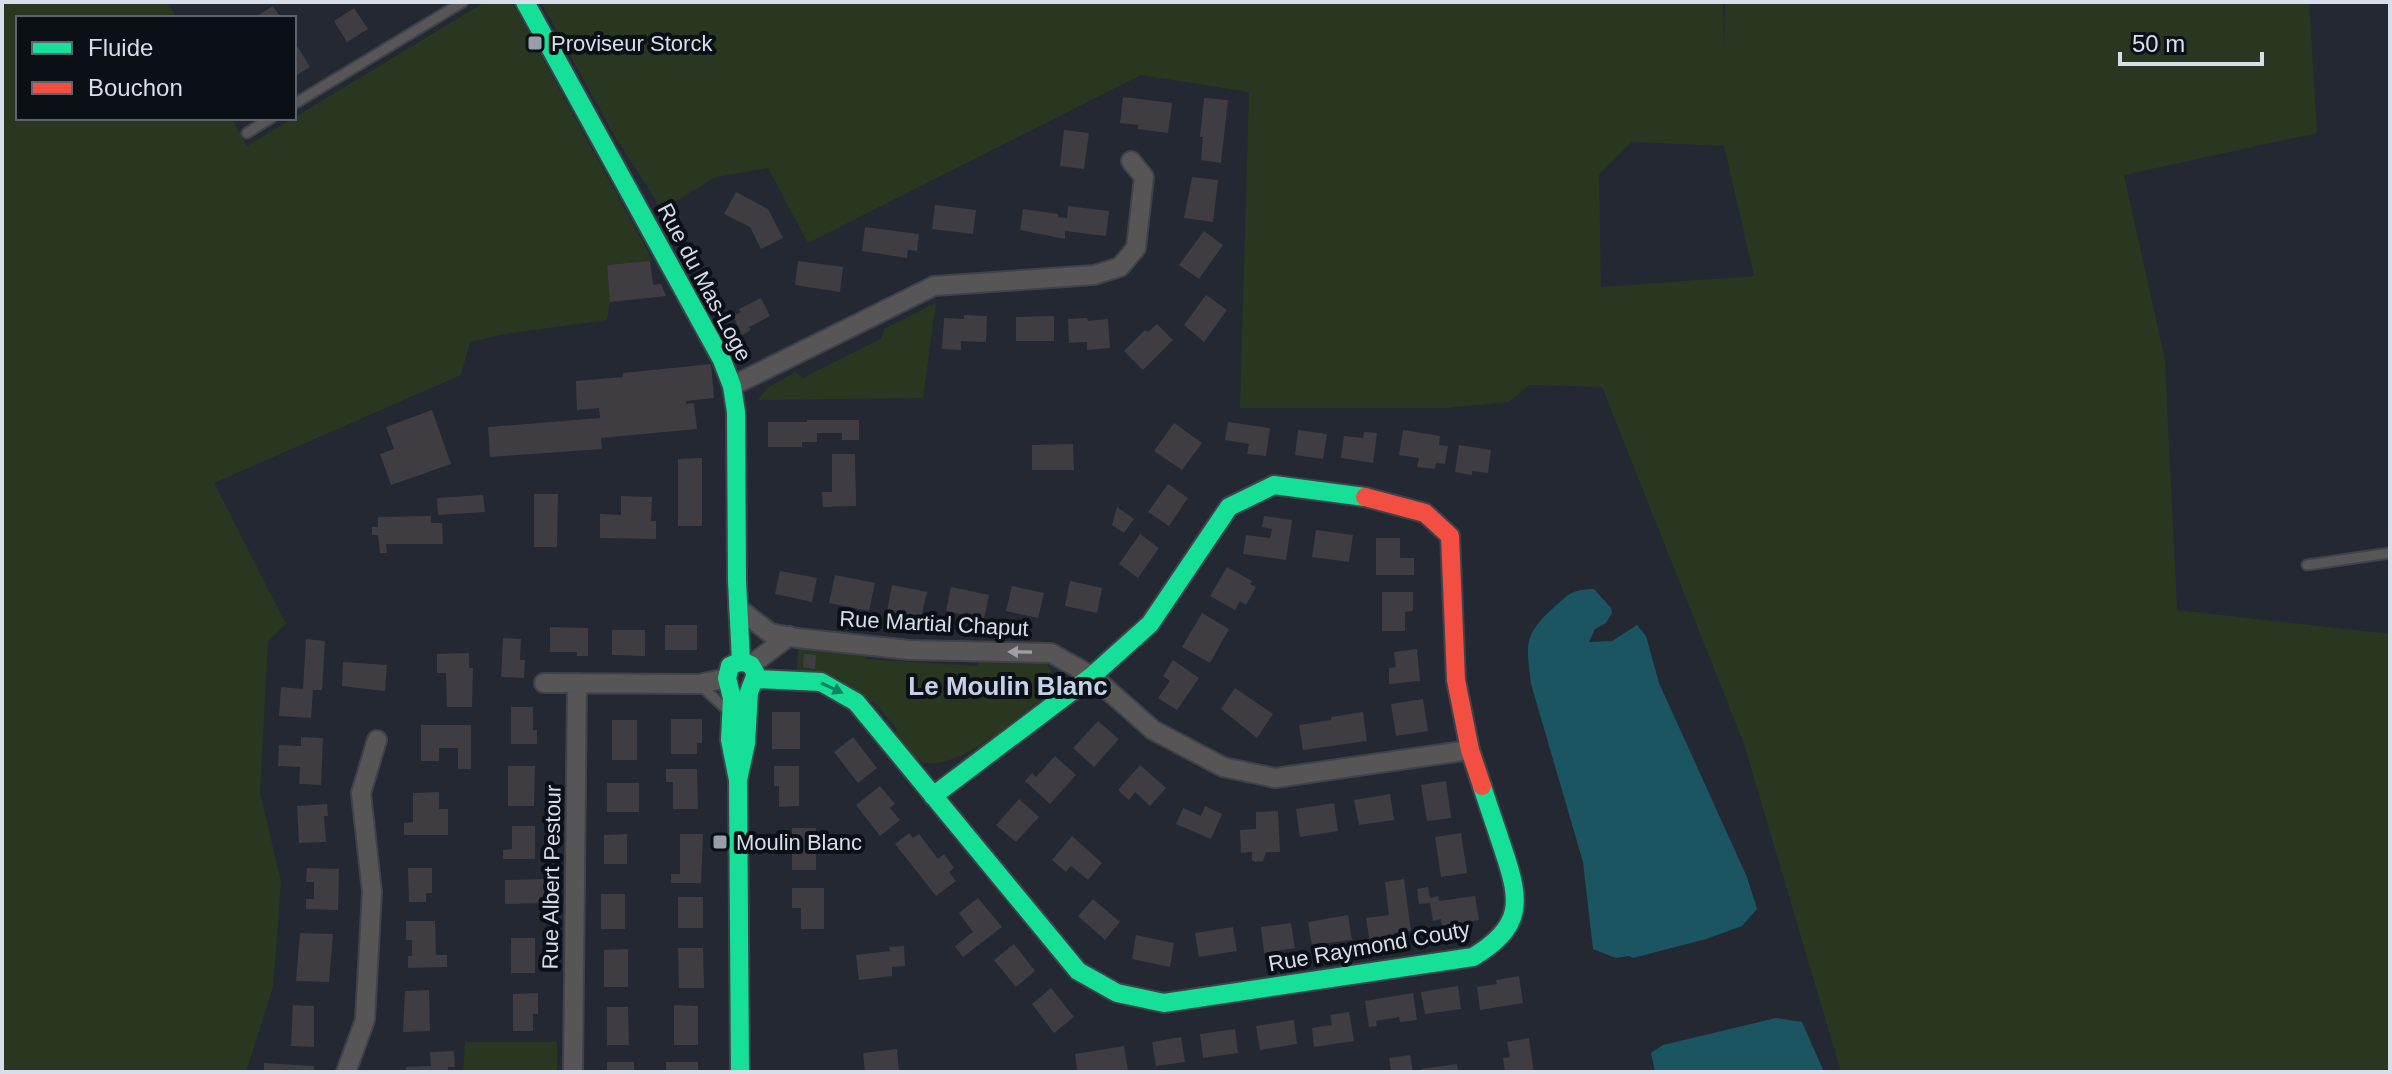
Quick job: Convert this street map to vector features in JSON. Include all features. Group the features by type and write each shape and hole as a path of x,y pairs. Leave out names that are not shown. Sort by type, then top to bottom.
{"street":[{"name":"Rue du Mas-Loge","path":"525,2 722,360 732,386 737,432 738,608 750,673 746,743 738,780"},
{"path":"732,386 934,286 1094,275 1120,267 1136,248 1144,177 1131,161"},
{"name":"Rue Raymond Couty","path":"728,681 742,690 750,673 821,682 856,702 933,796 1078,971 1117,993 1164,1003 1473,957 1495,944 1510,924 1516,903 1515,885 1470,750 1456,680 1450,536 1425,513 1357,495 1274,485 1229,507 1150,624 1092,676 933,796"},
{"name":"Rue Martial Chaput","path":"738,608 770,633 789,636 910,650 1051,653 1092,676 1153,730 1223,767 1275,778 1470,750"},
{"path":"544,683 699,684 728,681 730,666 750,673 789,636"},
{"name":"Rue du Mas-Loge","path":"728,681 730,740 738,780 740,1072"},
{"name":"Rue Albert Pestour","path":"573,1072 577,683"},
{"path":"346,1072 365,1020 372,892 361,793 377,740"}],"lane":[{"path":"296,103 463,2"},
{"path":"247,133 268,120"},
{"path":"2307,565 2390,553"},
{"path":"699,684 731,713"}],"green space":[{"path":"2,2 168,2 175,16 16,16 16,120 232,120 247,146 290,120 296,120 296,116 485,2 512,2 652,259 607,265 610,302 607,320 470,342 461,375 214,483 286,624 268,642 260,792 281,882 273,987 246,1072 2,1072"},
{"path":"541,2 1723,2 1724,50 1725,2 2309,2 2317,133 2124,175 2165,360 2177,610 2390,634 2390,1072 1841,1072 1744,744 1602,387 1529,385 1509,402 1446,408 1240,408 1249,92 1141,75 808,243 768,168 716,177 662,209 615,137","holes":["1632,142 1724,146 1754,276 1601,287 1599,175"]},
{"path":"936,303 923,398 758,400 767,388 795,372 803,378 881,339 884,329"},
{"path":"798,646 866,653 866,659 978,666 979,659 1046,662 1053,674 1052,692 986,742 947,761 929,763 913,759 908,754 894,734 897,729 873,701 867,704 839,678 797,672"},
{"path":"465,1042 557,1042 557,1072 463,1072"}],"water":[{"path":"1594,589 1612,613 1606,623 1595,629 1589,642 1612,641 1637,625 1646,636 1659,683 1747,877 1757,909 1742,926 1633,958 1616,958 1593,949 1583,862 1531,684 1528,661 1531,636 1542,619 1570,594"},
{"path":"1776,1018 1802,1022 1824,1072 1655,1072 1651,1053 1663,1045"}],"building":[{"path":"273,6 280,16 256,16"},
{"path":"354,8 368,29 347,42 334,21"},
{"path":"296,44 310,67 296,76"},
{"path":"1123,97 1172,103 1168,133 1120,123"},
{"path":"1204,98 1228,100 1221,163 1201,160"},
{"path":"1064,130 1089,133 1084,169 1060,166"},
{"path":"1192,177 1218,180 1213,222 1184,218"},
{"path":"736,192 768,209 783,238 761,249 750,227 724,214"},
{"path":"935,205 976,210 973,234 932,229"},
{"path":"1068,206 1109,211 1106,236 1065,231 1065,239 1020,230 1023,209 1067,218"},
{"path":"865,227 919,234 917,251 908,250 907,258 862,251"},
{"path":"1204,231 1223,245 1199,279 1179,265"},
{"path":"650,261 653,285 661,284 666,296 610,302 607,265"},
{"path":"798,261 843,267 840,292 795,285"},
{"path":"1206,295 1227,310 1204,342 1184,325"},
{"path":"761,298 770,316 749,327 751,330 742,335 733,316 741,312 739,309"},
{"path":"964,315 987,316 986,342 961,341 961,350 942,349 944,318 964,319"},
{"path":"1054,316 1054,341 1016,341 1016,317"},
{"path":"1087,318 1088,321 1108,319 1110,348 1087,350 1087,342 1069,343 1068,319"},
{"path":"1157,324 1173,340 1143,370 1124,351 1145,330 1148,332"},
{"path":"711,364 714,398 686,401 686,404 694,403 697,429 601,438 602,449 490,457 488,427 600,418 599,408 577,410 576,381"},
{"path":"432,410 451,464 391,485 380,454 394,449 386,427"},
{"path":"859,420 859,440 842,440 842,433 817,433 817,442 802,442 802,447 768,447 768,422"},
{"path":"1228,422 1270,428 1266,456 1247,454 1249,444 1225,440"},
{"path":"1174,423 1202,443 1182,470 1154,451"},
{"path":"1298,430 1327,434 1323,459 1295,455"},
{"path":"1403,430 1440,436 1439,445 1448,446 1445,464 1436,463 1435,469 1417,467 1419,458 1399,455"},
{"path":"1364,432 1377,433 1373,463 1341,458 1344,436 1363,438"},
{"path":"1073,444 1074,470 1032,470 1032,445"},
{"path":"1459,445 1491,450 1488,473 1472,471 1472,475 1455,472"},
{"path":"832,454 855,454 856,506 823,507 822,492 832,492"},
{"path":"702,458 702,526 678,526 678,459"},
{"path":"1168,484 1188,498 1169,526 1148,512"},
{"path":"534,494 558,494 557,547 534,547"},
{"path":"483,495 485,512 438,515 437,498"},
{"path":"621,496 652,497 651,521 656,521 656,539 600,538 600,514 621,515"},
{"path":"1117,507 1134,519 1124,533 1112,525"},
{"path":"431,516 431,523 442,523 443,544 386,544 387,553 380,553 378,535 372,535 372,527 378,527 378,517"},
{"path":"1264,516 1292,520 1286,560 1243,554 1246,535 1270,538 1272,529 1262,527"},
{"path":"1316,530 1353,535 1349,562 1312,557"},
{"path":"1140,534 1159,548 1138,578 1119,564"},
{"path":"1376,538 1400,538 1400,558 1414,558 1414,575 1376,575"},
{"path":"1227,567 1252,581 1250,584 1256,587 1246,605 1240,601 1235,610 1210,596"},
{"path":"780,571 817,578 812,602 775,594"},
{"path":"835,575 875,583 869,611 829,603"},
{"path":"1070,581 1102,588 1097,613 1065,606"},
{"path":"892,585 927,592 921,618 887,611"},
{"path":"1012,586 1044,593 1038,618 1006,611"},
{"path":"951,587 989,595 984,619 946,611"},
{"path":"1382,592 1413,592 1413,611 1405,612 1405,631 1382,631"},
{"path":"1202,613 1229,629 1210,663 1182,647"},
{"path":"665,625 697,625 697,650 665,650"},
{"path":"550,627 588,628 588,656 577,656 577,652 550,652"},
{"path":"612,630 645,630 645,656 612,655"},
{"path":"503,638 521,639 520,660 525,660 524,678 501,677"},
{"path":"306,639 325,641 322,690 313,690 311,718 279,716 281,687 303,689"},
{"path":"1417,649 1420,681 1389,684 1389,668 1396,667 1394,652"},
{"path":"469,653 469,668 473,668 472,707 447,707 446,673 437,673 437,654"},
{"path":"804,654 816,655 815,669 803,667"},
{"path":"1173,660 1199,678 1177,710 1158,698 1170,681 1163,676"},
{"path":"343,662 387,665 385,691 342,686"},
{"path":"1235,688 1273,714 1257,738 1221,709"},
{"path":"1423,699 1428,731 1396,736 1391,704"},
{"path":"511,707 533,707 533,730 537,730 537,744 511,744"},
{"path":"772,712 800,712 800,749 772,749"},
{"path":"1363,712 1367,741 1303,750 1299,725"},
{"path":"671,719 702,719 702,743 697,743 697,754 671,754"},
{"path":"612,720 637,720 637,760 612,760"},
{"path":"1098,721 1119,739 1094,767 1073,748"},
{"path":"421,725 471,725 471,769 458,769 458,748 439,748 439,761 421,761"},
{"path":"301,737 323,738 321,785 299,784 300,767 278,766 279,745 301,746"},
{"path":"853,737 877,768 858,783 834,752"},
{"path":"1055,756 1076,775 1050,804 1025,781 1032,773 1036,777"},
{"path":"1140,765 1166,788 1150,806 1135,792 1129,800 1118,790"},
{"path":"508,766 535,766 534,806 508,806"},
{"path":"774,766 799,766 799,806 779,807 779,786 774,786"},
{"path":"666,769 697,769 698,809 673,809 673,782 666,782"},
{"path":"1446,781 1451,818 1427,821 1421,785"},
{"path":"607,783 639,783 639,812 607,812"},
{"path":"880,786 895,804 890,808 900,820 880,836 856,805"},
{"path":"439,792 439,809 448,809 448,835 404,835 404,823 413,822 413,793"},
{"path":"1390,794 1394,820 1359,825 1354,800"},
{"path":"1019,799 1039,817 1016,842 996,825"},
{"path":"1334,803 1338,831 1300,837 1296,809"},
{"path":"327,804 328,816 324,816 326,842 299,843 297,806"},
{"path":"1205,806 1222,814 1211,839 1176,824 1183,808 1201,816"},
{"path":"1278,811 1280,852 1266,852 1263,861 1255,862 1252,852 1241,853 1240,830 1256,829 1256,812"},
{"path":"512,826 535,826 535,859 503,859 503,850 512,849"},
{"path":"792,828 816,828 816,870 792,870"},
{"path":"909,833 913,838 919,834 938,859 944,854 954,868 949,872 956,881 936,896 895,844"},
{"path":"1461,833 1467,873 1441,877 1435,837"},
{"path":"627,834 627,864 604,864 604,835"},
{"path":"680,834 703,834 701,883 671,883 671,874 680,874"},
{"path":"1072,836 1102,863 1088,880 1071,866 1066,872 1052,860"},
{"path":"307,868 339,869 338,910 306,909 306,899 314,899 314,882 306,882"},
{"path":"408,868 432,868 432,893 426,893 426,902 409,902"},
{"path":"544,879 544,903 505,904 505,880"},
{"path":"1404,879 1411,931 1393,933 1394,939 1370,943 1366,918 1389,915 1385,882"},
{"path":"1428,887 1430,898 1438,896 1439,901 1475,896 1479,920 1442,926 1441,919 1433,921 1430,903 1419,904 1417,889"},
{"path":"792,888 824,888 824,929 801,929 801,908 792,908"},
{"path":"601,894 625,894 625,929 601,929"},
{"path":"678,897 703,897 703,928 678,928"},
{"path":"978,898 1002,927 963,957 955,946 973,932 959,913"},
{"path":"1093,899 1120,922 1105,940 1078,916"},
{"path":"1348,915 1352,940 1312,945 1308,922"},
{"path":"406,921 435,921 436,955 447,955 447,967 408,968 412,940 406,940"},
{"path":"1291,923 1295,948 1264,953 1261,927"},
{"path":"1233,927 1237,951 1199,957 1195,933"},
{"path":"300,933 333,934 329,982 296,981"},
{"path":"1136,935 1174,943 1170,967 1132,959"},
{"path":"511,938 535,938 535,973 511,973"},
{"path":"1014,944 1035,971 1016,987 994,960"},
{"path":"904,946 905,966 892,967 892,976 859,980 856,955"},
{"path":"678,948 703,948 704,988 679,988"},
{"path":"628,949 628,987 604,987 604,950"},
{"path":"1519,976 1523,1003 1480,1010 1477,987"},
{"path":"1458,986 1461,1009 1425,1014 1421,992"},
{"path":"1051,988 1074,1017 1054,1033 1032,1004"},
{"path":"429,990 430,1031 403,1032 405,991"},
{"path":"538,993 538,1014 533,1014 533,1031 513,1031 513,994"},
{"path":"1413,993 1417,1020 1400,1022 1399,1017 1376,1021 1377,1026 1369,1027 1365,1001"},
{"path":"293,1005 314,1006 314,1047 291,1046"},
{"path":"674,1005 698,1006 698,1045 674,1045"},
{"path":"607,1007 628,1007 629,1045 607,1045"},
{"path":"1349,1012 1354,1041 1314,1047 1312,1028 1332,1025 1330,1015"},
{"path":"1294,1020 1297,1044 1260,1050 1256,1026"},
{"path":"1235,1029 1238,1053 1203,1058 1200,1034"},
{"path":"1181,1037 1185,1062 1156,1066 1152,1042"},
{"path":"1529,1038 1534,1072 1505,1072 1503,1058 1510,1057 1507,1042"},
{"path":"1124,1046 1128,1071 1077,1070 1075,1054"},
{"path":"897,1049 899,1072 865,1072 863,1053"},
{"path":"454,1051 455,1067 448,1067 448,1072 406,1072 406,1067 431,1066 430,1052"},
{"path":"1410,1055 1413,1072 1391,1072 1389,1058"},
{"path":"607,1062 634,1062 634,1072 607,1072"},
{"path":"666,1062 698,1062 698,1072 666,1072"},
{"path":"264,1063 314,1066 314,1072 264,1072"},
{"path":"1457,1064 1458,1072 1421,1072 1421,1069"}],"traffic: fast":[{"path":"525,2 722,360 732,386 736,412 741,661"},
{"path":"933,796 1092,676 1150,624 1229,507 1274,485 1365,497"},
{"path":"738,780 746,743 749,692 756,674 751,665 741,661 730,666 727,678 732,698 730,740 738,780 740,1072"},
{"path":"755,679 821,682 856,702 1078,971 1117,993 1164,1003 1473,957 1489,946 1509,924 1515,899 1510,870 1482,786"}],"traffic: jam":[{"path":"1365,497 1425,513 1450,536 1456,680 1470,750 1482,786"}],"place":[{"name":"Proviseur Storck","path":"535,43"},
{"name":"Moulin Blanc","path":"720,842"}],"district":[{"name":"Le Moulin Blanc","path":"1008,686"}]}
